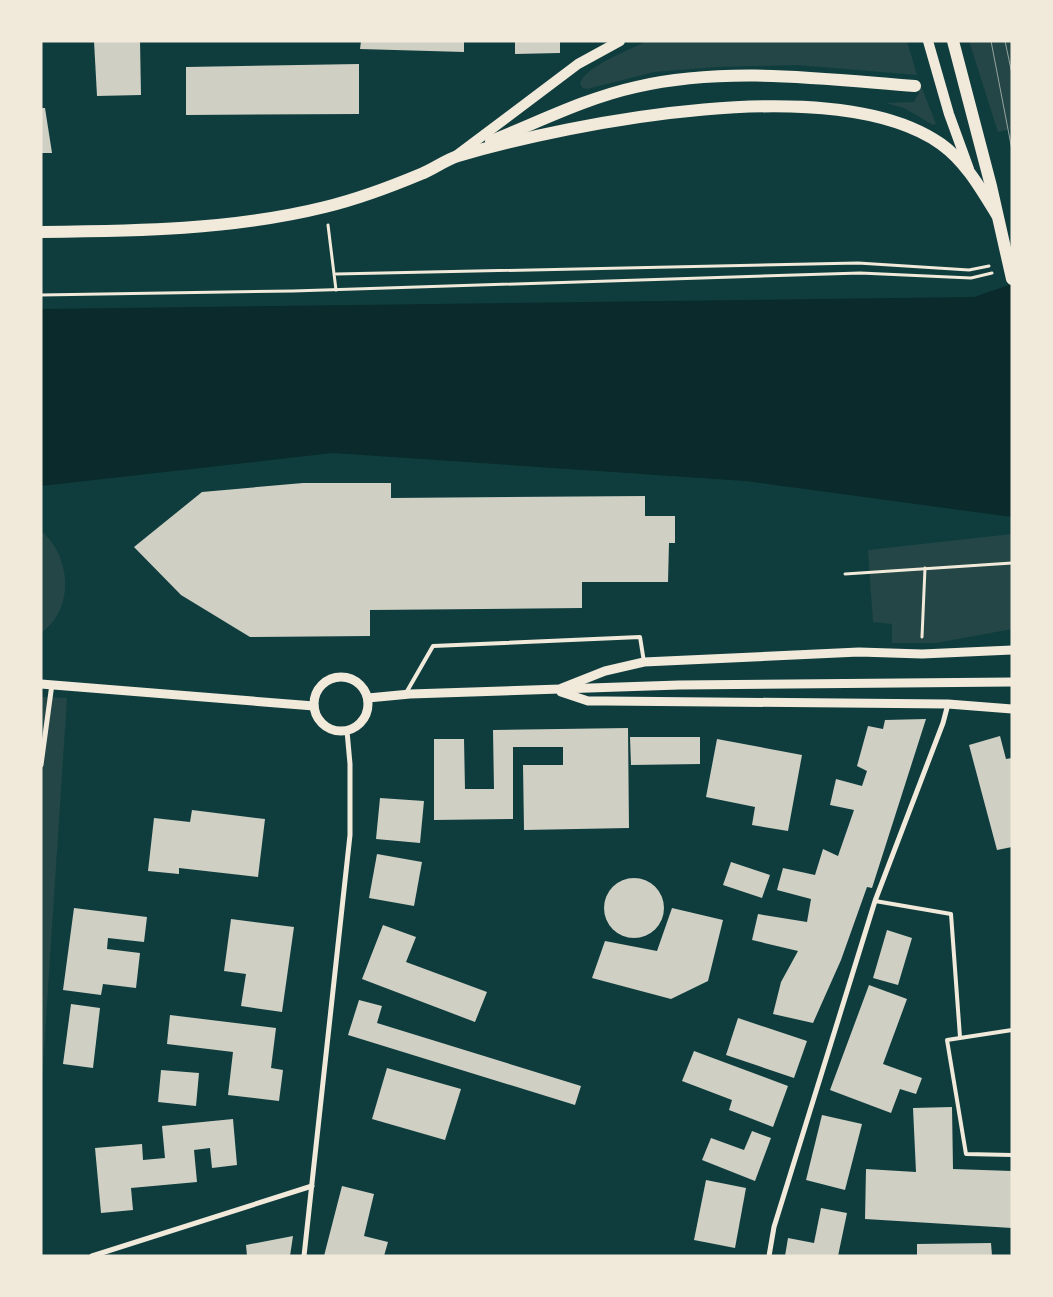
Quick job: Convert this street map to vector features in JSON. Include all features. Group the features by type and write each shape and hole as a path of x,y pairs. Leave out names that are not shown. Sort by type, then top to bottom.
{"main road":[{"path":"454,157 578,64 620,41"},
{"path":"928,41 949,114 971,173 997,215"},
{"path":"953,41 1012,279"},
{"path":"41,232 149,230 227,224 325,208 424,173 454,157 593,99 636,87 670,81 776,76 915,86"},
{"path":"454,157 609,121 746,107 787,107 847,111 900,122 939,143 971,173"}],"street":[{"path":"558,690 605,670 644,662 859,652 922,654 1012,650"},
{"path":"343,677 359,683 368,698 368,707 362,722 347,731 329,728 321,722 314,706 319,688 334,678 343,677"},
{"path":"368,698 679,685 1012,682"},
{"path":"41,684 314,706"},
{"path":"41,765 52,684"},
{"path":"558,690 588,701 606,702 948,704 1012,709"},
{"path":"769,1256 774,1227 875,901 943,723 948,704"},
{"path":"304,1256 350,835 350,764 347,731"},
{"path":"92,1256 312,1186"}],"lane":[{"path":"405,695 433,646 640,636 644,662"},
{"path":"875,901 951,914 960,1037"},
{"path":"1012,1030 947,1040 966,1154 1012,1154"}],"path":[{"path":"325,208 336,274 336,290"},
{"path":"336,274 858,263 969,270"},
{"path":"41,295 336,290 860,273 971,278"},
{"path":"845,574 1012,564"},
{"path":"922,654 925,568"}],"shaded area":[{"path":"647,41 907,41 917,75 797,65 718,67 654,72 587,89 583,88 580,84 590,71 599,65"},
{"path":"969,41 1012,41 1012,129 998,132"},
{"path":"919,81 936,124 933,125 904,108 886,103 914,102 919,93"},
{"path":"1012,284 1012,517 745,481 333,453 41,486 41,309 974,297"},
{"path":"41,531 50,539 56,549 64,572 65,585 61,608 55,619 41,633"},
{"path":"1012,534 1012,629 936,643 892,643 892,624 873,622 868,550"},
{"path":"41,697 67,698 41,1095"}],"building":[{"path":"94,41 140,41 141,95 97,96"},
{"path":"361,41 464,41 464,52 360,49"},
{"path":"515,41 560,41 560,53 515,54"},
{"path":"359,64 359,114 186,115 186,67"},
{"path":"41,108 45,108 52,153 41,153"},
{"path":"303,483 391,483 391,498 645,496 645,516 675,516 675,543 669,543 668,582 582,582 582,608 370,610 370,636 250,637 181,595 134,547 202,492"},
{"path":"926,719 872,888 867,887 841,960 813,1023 773,1014 781,982 798,951 752,940 758,914 807,922 811,899 777,890 783,868 815,875 823,849 838,856 854,810 830,805 836,779 862,786 867,771 857,766 868,726 883,729 885,720"},
{"path":"628,728 629,828 524,830 523,765 563,765 563,747 513,747 513,819 434,820 434,739 464,739 465,789 494,789 493,730"},
{"path":"1000,736 1006,759 1012,758 1012,847 997,850 969,745"},
{"path":"630,737 700,737 700,764 631,765"},
{"path":"717,739 802,755 788,831 752,825 755,807 706,797"},
{"path":"380,798 424,801 420,843 376,839"},
{"path":"192,810 265,819 258,877 179,868 179,874 148,871 154,818 190,822"},
{"path":"377,854 422,862 414,906 369,898"},
{"path":"731,862 770,875 762,898 723,885"},
{"path":"634,878 651,883 659,891 664,908 659,925 651,933 634,938 617,933 609,925 604,908 609,891 617,883"},
{"path":"74,908 147,917 144,942 108,938 107,949 140,953 136,988 103,984 101,995 63,990"},
{"path":"672,908 723,920 708,981 671,999 592,978 605,941 657,951"},
{"path":"231,919 294,927 282,1012 241,1006 246,974 224,971"},
{"path":"383,925 416,937 406,962 487,992 475,1022 362,979"},
{"path":"887,930 912,938 898,985 873,978"},
{"path":"869,985 907,999 883,1064 922,1078 916,1094 900,1089 891,1113 830,1090"},
{"path":"359,1000 382,1006 377,1023 581,1086 575,1105 348,1035"},
{"path":"71,1004 100,1008 93,1068 63,1064"},
{"path":"170,1015 276,1028 271,1068 283,1070 279,1101 228,1095 233,1052 167,1044"},
{"path":"738,1018 807,1041 794,1078 726,1055"},
{"path":"694,1051 788,1086 773,1127 729,1110 732,1100 682,1081"},
{"path":"387,1068 461,1089 445,1140 372,1119"},
{"path":"161,1070 199,1073 196,1106 158,1102"},
{"path":"952,1107 953,1169 1012,1171 1012,1228 865,1219 866,1169 916,1172 913,1108"},
{"path":"822,1115 862,1124 845,1190 806,1180"},
{"path":"233,1119 237,1165 212,1168 210,1148 194,1150 197,1182 131,1188 133,1210 101,1213 95,1148 142,1144 143,1160 165,1158 162,1126"},
{"path":"752,1131 771,1138 755,1181 702,1160 711,1138 744,1150"},
{"path":"706,1180 746,1188 735,1248 694,1240"},
{"path":"342,1186 374,1194 364,1236 388,1242 384,1256 324,1256"},
{"path":"821,1208 847,1213 838,1256 785,1256 788,1238 814,1243"},
{"path":"293,1236 290,1256 247,1256 246,1245"},
{"path":"991,1243 992,1256 917,1256 917,1244"}],"tram line":[{"path":"991,41 1012,150"},
{"path":"1005,41 1012,74"}]}
